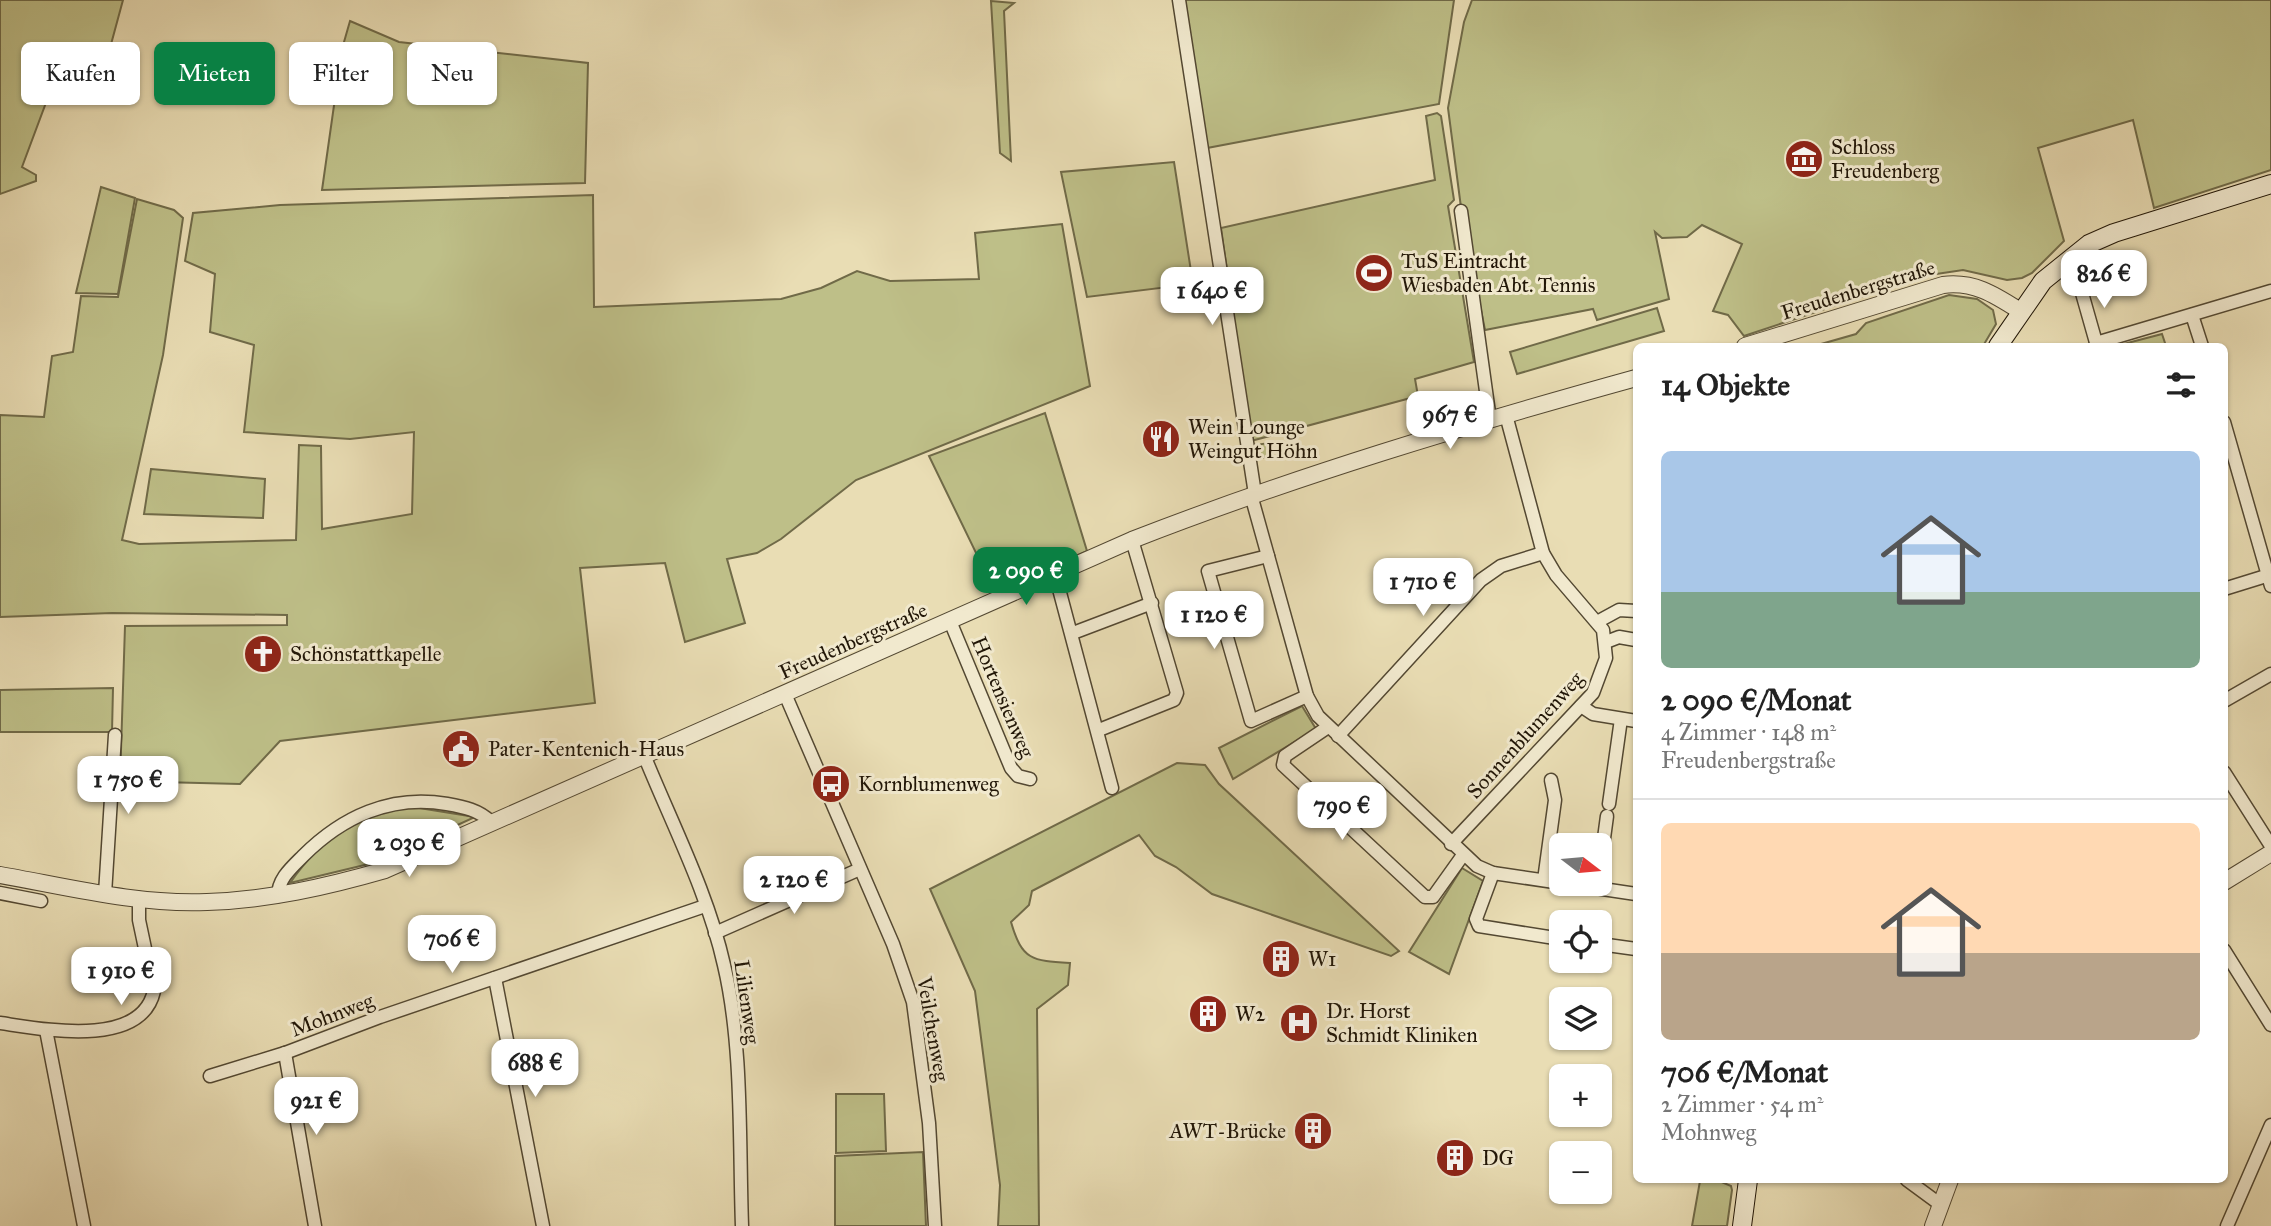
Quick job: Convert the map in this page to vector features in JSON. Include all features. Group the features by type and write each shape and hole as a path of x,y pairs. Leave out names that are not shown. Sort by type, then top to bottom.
{"main road":[{"path":"2000,343 2020,311 2054,270 2095,241 2271,184"},
{"path":"1742,1226 1748,1183"}],"street":[{"path":"1179,0 1253,494 1307,696 1328,727 1463,855 1493,873 1549,881"},
{"path":"1461,211 1498,417 1543,553 1556,575 1597,622 1606,642 1619,637 1633,639"},
{"name":"Freudenbergstraße","path":"1755,343 1943,285 1961,284 1982,288 2020,311"},
{"path":"2080,286 2096,343"},
{"path":"2099,343 2271,291"},
{"path":"2192,315 2201,343"},
{"name":"Freudenbergstraße","path":"0,875 105,894 205,902 278,896 385,870 1132,540 1253,494 1498,417 1633,379"},
{"path":"2228,434 2266,546 2269,581 2228,588"},
{"path":"1099,730 1176,697 1152,603 1132,540"},
{"path":"1338,737 1481,580 1502,566 1543,553"},
{"path":"1268,556 1208,571 1251,720 1307,696"},
{"path":"1055,574 1099,730 1112,788"},
{"path":"1073,633 1152,603"},
{"path":"1597,622 1619,610 1633,611"},
{"name":"Hortensienweg","path":"950,621 1011,768 1018,776 1030,779"},
{"name":"Sonnenblumenweg","path":"1451,844 1593,693 1604,671 1606,642"},
{"path":"2228,699 2271,674"},
{"name":"Veilchenweg","path":"785,694 900,962 913,1002 929,1123 934,1226"},
{"path":"1581,706 1592,714 1633,721"},
{"path":"1605,833 1621,719"},
{"path":"1328,727 1285,756 1283,765 1425,897 1433,897 1463,855"},
{"path":"105,894 115,735"},
{"name":"Lilienweg","path":"644,755 715,933 731,997 742,1226"},
{"path":"2228,778 2271,846"},
{"path":"1544,880 1555,800 1551,780"},
{"path":"278,896 282,880 318,841 379,806 399,802 438,802 474,811 491,822"},
{"path":"2228,880 2271,852"},
{"path":"715,933 860,869"},
{"path":"1493,873 1476,919 1479,926 1549,937"},
{"path":"1612,889 1633,893"},
{"path":"0,893 41,901"},
{"path":"0,1023 46,1030 105,1028 133,1020 148,1007 154,991 153,978 139,920 139,898"},
{"name":"Mohnweg","path":"210,1076 285,1053 705,906"},
{"path":"1612,945 1633,948"},
{"path":"2228,956 2271,1025"},
{"path":"495,978 543,1226"},
{"path":"46,1030 84,1226"},
{"path":"285,1053 315,1226"},
{"path":"2227,1226 2271,1125"},
{"path":"1911,1183 1941,1205"},
{"path":"1933,1226 1949,1183"}],"green space":[{"path":"0,0 123,0 112,42 21,42 21,105 45,105 22,167 36,175 36,181 0,194"},
{"path":"1185,0 1454,0 1439,104 1207,148"},
{"path":"1472,0 2271,0 2271,170 2154,208 2133,120 2038,148 2064,241 2032,273 2022,278 2007,280 1963,270 1923,276 1744,336 1728,315 1713,311 1742,244 1702,225 1687,237 1662,238 1655,232 1669,299 1597,320 1593,309 1485,330 1462,215 1448,108 1464,22"},
{"path":"991,1 1014,3 1004,11 1011,161 1000,153"},
{"path":"350,21 407,43 407,105 497,105 497,53 588,63 585,183 322,190 334,105 393,105 393,42 344,42"},
{"path":"1437,113 1441,116 1454,200 1448,206 1474,362 1415,379 1418,396 1251,441 1221,228 1435,180 1426,116"},
{"path":"1174,162 1193,284 1087,297 1061,172"},
{"path":"101,187 135,198 118,294 76,293"},
{"path":"593,195 594,307 781,299 821,288 857,271 890,281 979,279 975,233 1062,224 1090,386 856,480 781,539 757,553 727,559 745,623 685,642 665,563 580,568 595,703 280,741 240,784 120,781 125,626 287,625 287,615 112,613 0,617 0,415 44,417 52,356 73,352 81,296 118,297 137,199 174,210 183,218 163,355 122,540 139,544 296,540 299,445 321,446 322,529 412,514 414,432 350,439 244,432 254,345 210,332 215,274 185,261 193,213 280,205"},
{"path":"1949,295 1977,299 1993,310 1996,324 1985,343 1824,343 1856,334 1866,323"},
{"path":"1657,308 1664,331 1517,374 1510,352"},
{"path":"2162,334 2165,343 2128,343"},
{"path":"1045,413 1087,551 995,592 929,456"},
{"path":"1270,443 1272,456 1256,459 1253,445"},
{"path":"151,469 265,479 263,518 144,514"},
{"path":"113,688 112,732 0,732 0,690"},
{"path":"1302,706 1316,729 1233,779 1219,748"},
{"path":"1177,763 1205,765 1219,784 1399,951 1391,956 1212,894 1176,867 1155,856 1139,835 1032,891 1029,905 1011,922 1015,935 1030,956 1046,961 1070,963 1068,985 1037,1009 1039,1226 998,1226 1000,1185 975,991 930,889"},
{"path":"413,807 475,817 377,862 290,883 314,853 342,830 375,815"},
{"path":"1462,868 1483,881 1449,974 1409,952"},
{"path":"836,1094 884,1094 886,1151 836,1153"},
{"path":"923,1152 926,1226 835,1226 835,1156"},
{"path":"1700,1183 1724,1183 1731,1186 1727,1226 1692,1226"}],"place":[{"name":"Schloss Freudenberg","path":"1804,159"},
{"name":"TuS Eintracht Wiesbaden Abt. Tennis","path":"1374,273"},
{"name":"Wein Lounge Weingut Höhn","path":"1161,439"},
{"name":"Schönstattkapelle","path":"263,654"},
{"name":"Pater-Kentenich-Haus","path":"461,749"},
{"name":"Kornblumenweg","path":"831,784"},
{"name":"W1","path":"1281,959"},
{"name":"W2","path":"1208,1014"},
{"name":"Dr. Horst Schmidt Kliniken","path":"1299,1023"},
{"name":"AWT-Brücke","path":"1313,1131"},
{"name":"DG","path":"1455,1158"}]}
